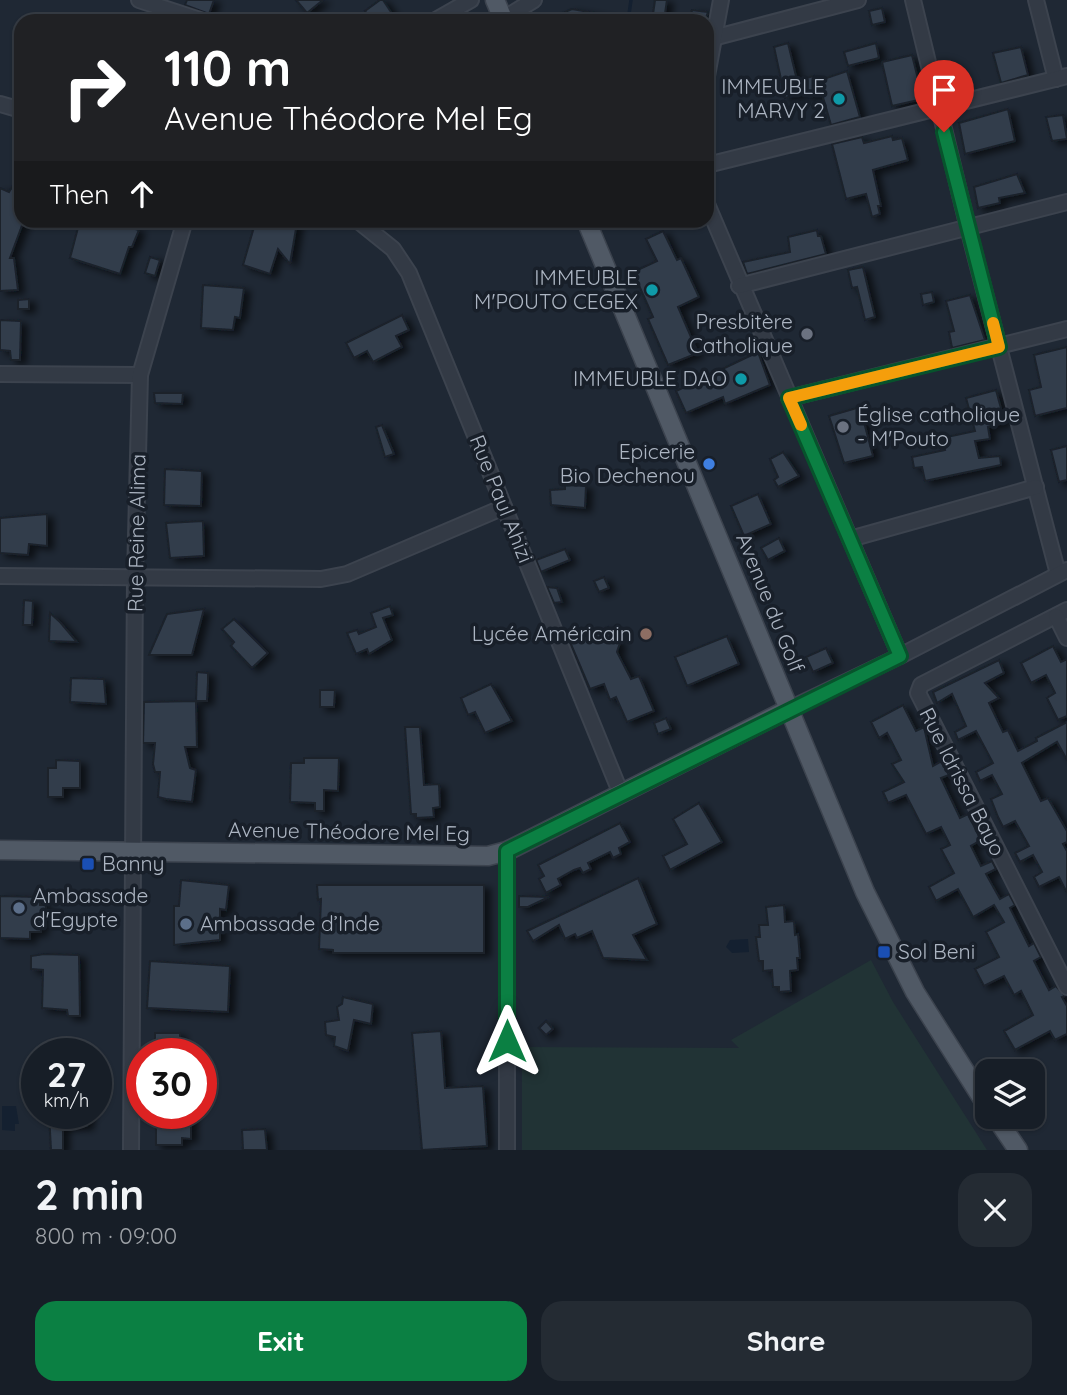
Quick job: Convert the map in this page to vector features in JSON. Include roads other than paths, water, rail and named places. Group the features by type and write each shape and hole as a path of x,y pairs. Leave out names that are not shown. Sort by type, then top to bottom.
{"main road":[{"name":"Avenue du Golf","path":"592,228 839,832 887,937 941,1035 975,1087"},
{"name":"Avenue Théodore Mel Eg","path":"0,850 475,858 507,851 789,709"},
{"path":"1004,1129 1018,1150"}],"street":[{"path":"139,0 182,14"},
{"path":"446,14 471,0"},
{"path":"512,14 534,0"},
{"path":"714,33 721,0"},
{"path":"714,38 858,0"},
{"path":"789,709 900,656 1062,572 1036,487 968,228 913,0"},
{"path":"714,163 1061,77 1036,0"},
{"path":"739,286 1067,202"},
{"path":"714,222 739,286 900,656"},
{"name":"Rue Reine Alima","path":"131,1150 135,577 140,375 183,228"},
{"name":"Rue Paul Ahizi","path":"367,228 393,249 410,273 621,794"},
{"path":"789,398 1067,329"},
{"path":"0,374 140,375"},
{"path":"850,538 1036,487"},
{"path":"0,576 335,577 504,507"},
{"path":"1061,613 1067,638"},
{"name":"Rue Idrissa Bayo","path":"1061,613 921,685 918,693 1067,987"},
{"path":"507,851 507,1150"}],"water":[{"path":"748,939 749,952 732,953 726,947 730,940"},
{"path":"2,1106 16,1106 19,1124 15,1124 15,1131 2,1130"}],"waterway":[{"path":"629,14 631,0"}],"place":[{"name":"IMMEUBLE MARVY 2","path":"839,99"},
{"name":"IMMEUBLE M'POUTO CEGEX","path":"652,290"},
{"name":"Presbitère Catholique","path":"807,334"},
{"name":"IMMEUBLE DAO","path":"741,379"},
{"name":"Église catholique - M'Pouto","path":"843,427"},
{"name":"Epicerie Bio Dechenou","path":"709,464"},
{"name":"Lycée Américain","path":"646,634"},
{"name":"Banny","path":"88,864"},
{"name":"Ambassade d'Egypte","path":"19,908"},
{"name":"Ambassade d’Inde","path":"186,924"},
{"name":"Sol Beni","path":"884,952"}]}
